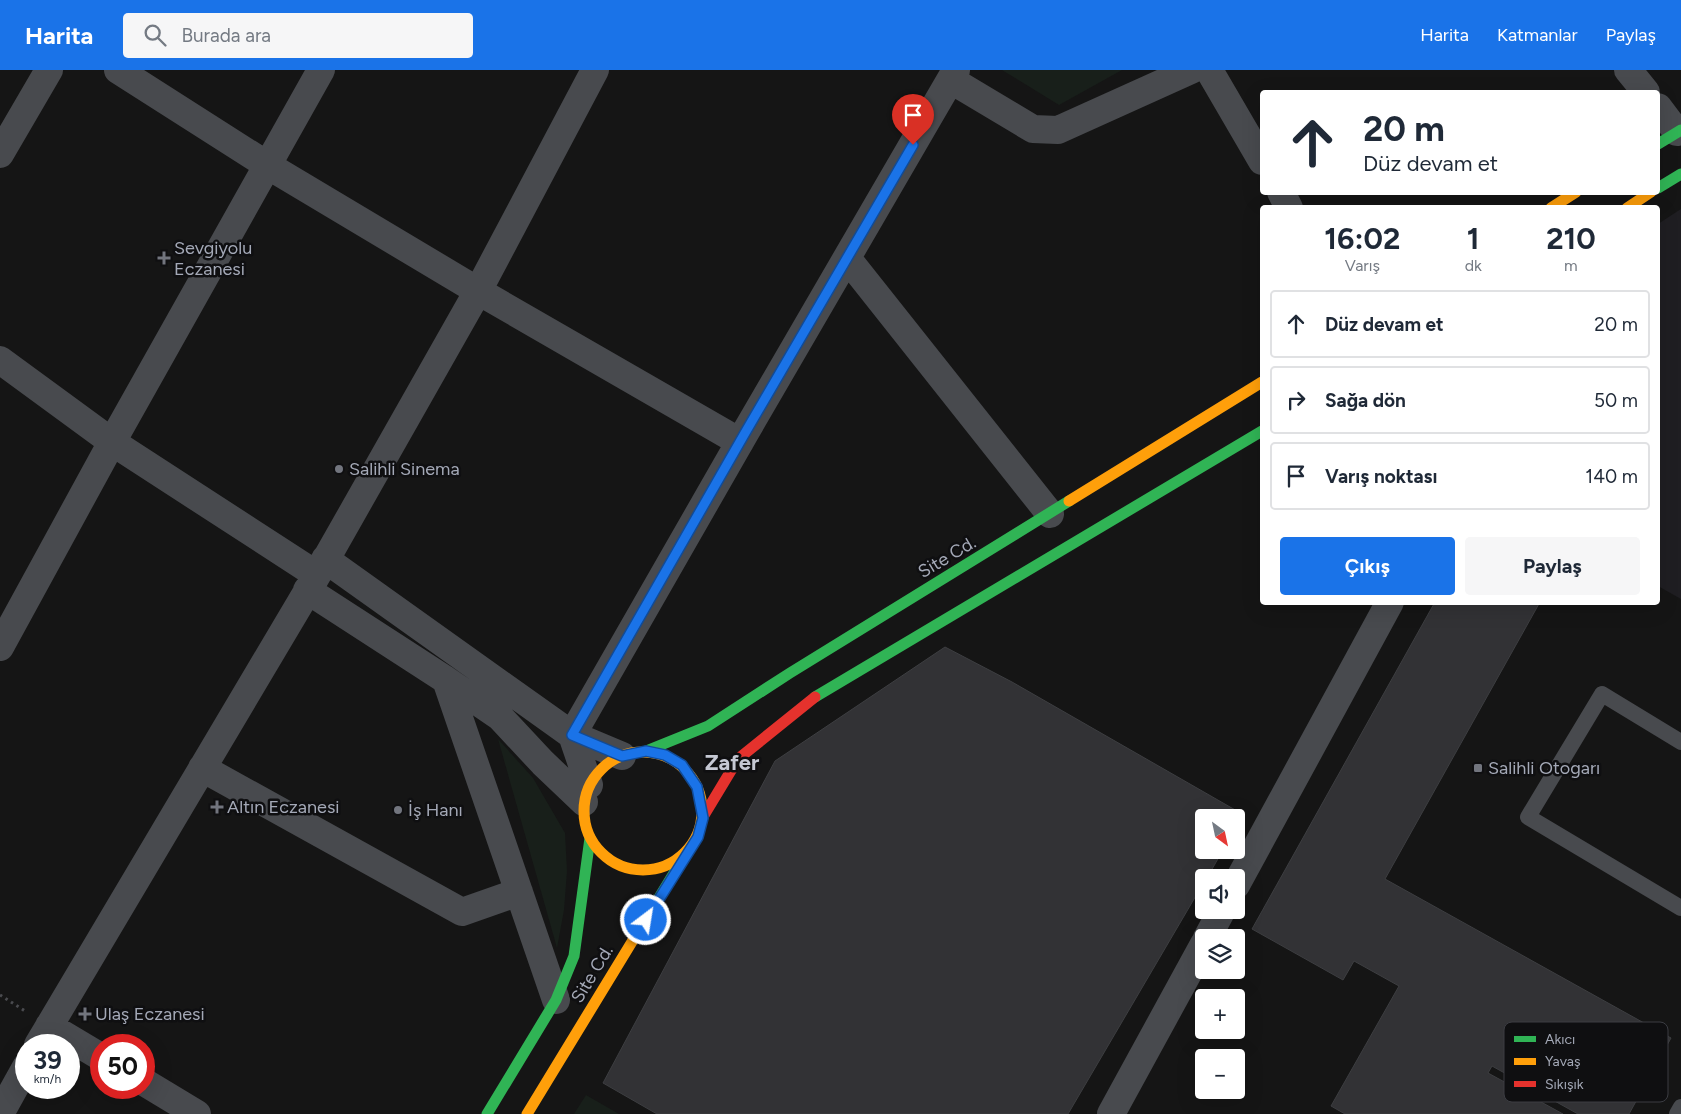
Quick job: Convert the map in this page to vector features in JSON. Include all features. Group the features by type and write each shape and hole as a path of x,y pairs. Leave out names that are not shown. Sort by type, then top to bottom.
{"main road":[{"path":"1660,187 1681,174"},
{"path":"1556,205 1571,195"},
{"path":"1632,205 1646,195"},
{"name":"Site Cd.","path":"634,754 708,726 790,673 1260,383"},
{"path":"703,818 697,787 682,765 665,755 634,754 603,766 586,793 584,820 590,838 601,854 616,865 634,871 653,870 671,864 686,853 698,837 703,818 738,758 815,697 1260,432"},
{"path":"487,1114 556,1000 574,956 590,838"},
{"name":"Site Cd.","path":"527,1114 686,853"}],"street":[{"path":"0,154 49,70"},
{"path":"118,70 267,164 478,291 740,442"},
{"path":"0,647 112,442 321,70"},
{"path":"45,1034 316,574 478,291 595,70"},
{"path":"586,793 572,735 954,75 1033,129 1058,130 1190,70"},
{"path":"1209,70 1260,159"},
{"path":"1628,70 1644,90"},
{"path":"1660,111 1672,135"},
{"path":"847,258 1050,514"},
{"path":"0,360 112,442 316,574 572,735 634,754"},
{"path":"316,574 446,680 500,717 543,762 586,793"},
{"path":"1244,869 1388,605"},
{"path":"446,680 556,1000"},
{"path":"202,768 462,912 519,892"},
{"path":"1111,1114 1195,960"},
{"path":"0,1114 15,1086"},
{"path":"155,1089 198,1114"}],"lane":[{"path":"1681,742 1602,694 1528,818 1681,908"},
{"path":"1677,1114 1681,1107"}],"shaded area":[{"path":"1002,70 1122,70 1059,105"},
{"path":"1681,209 1681,599 1660,587 1660,223"},
{"path":"498,739 533,778 565,833 567,871 564,910 557,948"},
{"path":"586,1095 619,1114 574,1114"}],"building":[{"path":"1433,605 1538,605 1385,879 1642,1022 1504,1022 1504,1073 1492,1066 1488,1073 1504,1082 1504,1102 1541,1102 1563,1114 1345,1114 1331,1106 1399,986 1354,961 1343,980 1252,929"},
{"path":"945,647 1012,682 1234,809 1195,809 1195,859 1218,859 1212,869 1195,869 1195,897 1068,1114 657,1114 603,1083 775,761"},
{"path":"1556,1102 1636,1102 1629,1114 1578,1114"}],"traffic: fast":[{"path":"1660,143 1681,130"},
{"path":"1660,187 1681,174"},
{"path":"815,697 1260,432"},
{"path":"646,751 708,726 790,673 1069,501"},
{"path":"487,1114 556,1000 574,956 590,838"},
{"path":"641,927 685,855"}],"traffic: slow":[{"path":"1556,205 1571,195"},
{"path":"1632,205 1646,195"},
{"path":"1069,501 1260,383"},
{"path":"643,752 666,756 685,769 698,788 702,811 698,834 685,853 666,866 643,870 620,866 601,853 588,834 584,811 588,788 601,769 620,756 643,752"},
{"path":"527,1114 641,927"}],"traffic: jam":[{"path":"703,817 738,759 815,697"}],"place":[{"name":"Sevgiyolu Eczanesi","path":"164,258"},
{"name":"Salihli Sinema","path":"339,469"},
{"name":"Salihli Otogarı","path":"1478,768"},
{"name":"Altın Eczanesi","path":"217,807"},
{"name":"İş Hanı","path":"398,810"},
{"name":"Ulaş Eczanesi","path":"85,1014"}],"district":[{"name":"Zafer","path":"732,762"}],"route":[{"path":"646,920 686,853 698,837 703,818 697,787 682,765 665,755 646,751 622,756 572,735 913,145"}]}
